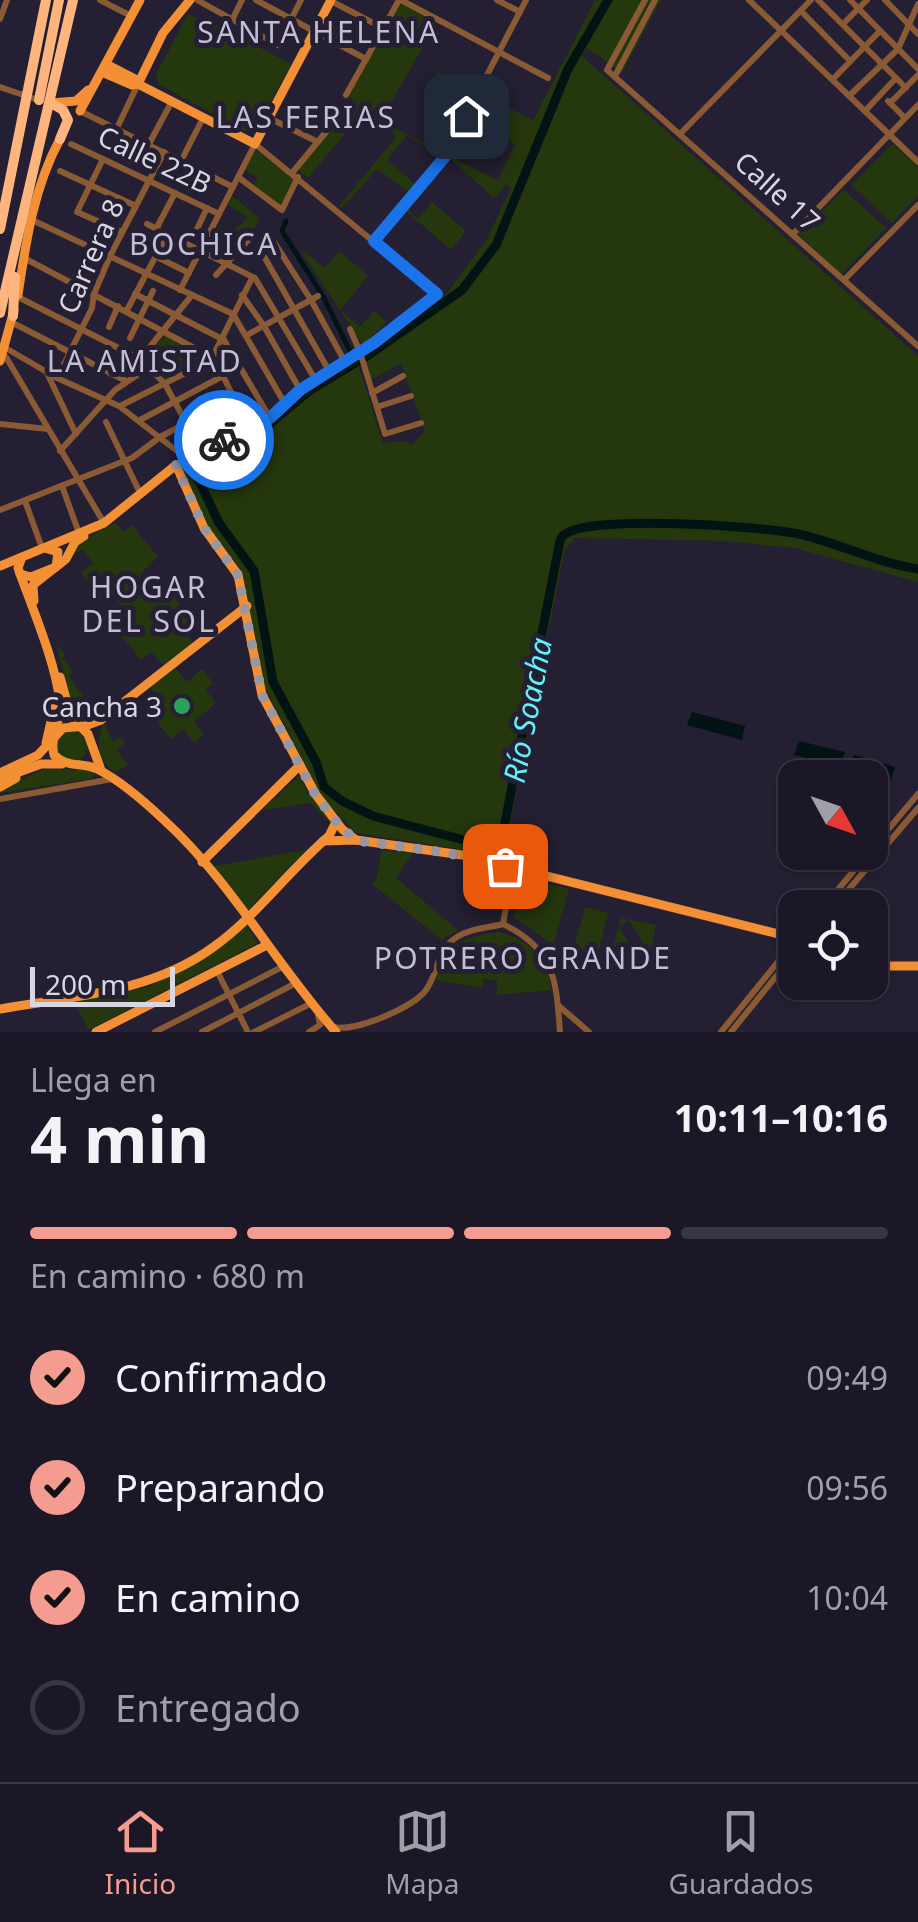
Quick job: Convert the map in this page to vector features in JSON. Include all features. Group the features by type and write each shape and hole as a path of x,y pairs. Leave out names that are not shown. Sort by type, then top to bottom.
{"highway":[{"path":"12,319 39,100 46,0"},
{"path":"39,100 60,0"},
{"path":"0,229 5,183 73,0"},
{"path":"39,100 63,110 68,120 66,142"},
{"path":"0,313 25,223"}],"main road":[{"path":"80,111 140,0"},
{"path":"138,84 163,33 193,0"},
{"path":"104,68 132,86 138,84 255,144 331,0"},
{"path":"39,100 80,100 104,68"},
{"path":"2,350 18,297 25,223 48,164 66,142"},
{"path":"99,770 88,734 69,713 32,597 33,586 66,559 80,535 104,523 180,464"},
{"path":"0,566 109,525 180,464"},
{"path":"180,464 204,528 238,575 247,606 258,684 316,796 356,840"},
{"path":"42,548 58,552 56,568"},
{"path":"23,556 17,565 56,687 60,714 54,755 69,764 85,760 101,720"},
{"path":"20,574 31,576 56,568"},
{"path":"0,787 38,758 62,728 101,720 247,606"},
{"path":"38,758 47,740 56,687"},
{"path":"0,773 38,758 99,770 112,779 167,822 333,1030"},
{"path":"202,862 300,765"},
{"path":"0,1009 148,983 213,948 334,831 336,819"},
{"path":"324,841 356,840 452,854 778,936"},
{"path":"96,1032 268,944"},
{"path":"888,965 918,966"}],"street":[{"path":"0,17 8,0"},
{"path":"100,0 131,16"},
{"path":"193,0 278,45 302,0"},
{"path":"232,20 242,0"},
{"path":"256,0 366,59"},
{"path":"331,0 383,28"},
{"path":"346,94 400,0 548,78"},
{"path":"497,0 520,12"},
{"path":"374,241 444,158 526,0"},
{"path":"611,73 644,0"},
{"path":"611,73 656,0"},
{"path":"749,0 918,162"},
{"path":"681,132 811,0"},
{"path":"818,0 906,88"},
{"path":"850,0 918,72 890,103"},
{"path":"842,24 867,0"},
{"path":"885,0 918,34"},
{"path":"850,95 898,49 918,2"},
{"path":"801,10 850,61"},
{"path":"833,79 880,31"},
{"name":"Calle 17","path":"611,73 918,346"},
{"path":"865,111 896,78"},
{"path":"116,129 138,84"},
{"path":"0,87 39,100"},
{"path":"882,94 905,118"},
{"path":"149,144 172,101"},
{"path":"793,234 918,105"},
{"path":"80,111 232,188"},
{"path":"238,177 282,210 295,175 340,115"},
{"path":"181,160 204,118"},
{"path":"270,118 318,142"},
{"name":"Calle 22B","path":"66,142 219,214"},
{"path":"2,350 119,406 160,437 180,464 270,418 315,380 362,357 437,294 255,144 180,290"},
{"name":"Carrera 8","path":"57,378 92,308 110,256 164,152"},
{"path":"102,159 77,212 122,232"},
{"path":"60,171 136,206"},
{"path":"156,229 175,193"},
{"path":"844,280 918,205"},
{"path":"197,228 207,208"},
{"path":"25,223 110,256 233,314 285,404"},
{"path":"147,224 253,278 315,380"},
{"path":"127,310 167,234"},
{"path":"216,275 251,237"},
{"path":"274,242 315,298 345,362"},
{"path":"156,256 189,273"},
{"path":"24,258 140,317 212,360 249,428"},
{"path":"265,258 330,371"},
{"path":"119,406 212,360 253,278"},
{"path":"130,338 153,291"},
{"path":"135,294 222,338 270,418"},
{"path":"140,359 192,295"},
{"path":"244,296 300,390"},
{"path":"18,297 140,359 164,384 201,450"},
{"path":"247,335 315,298"},
{"path":"109,326 118,306"},
{"path":"12,319 126,381"},
{"path":"350,330 385,434 420,423"},
{"path":"2,350 104,523"},
{"path":"60,450 126,381 149,367"},
{"path":"46,372 76,434"},
{"path":"140,420 223,376"},
{"path":"372,393 403,376"},
{"path":"377,407 411,396"},
{"path":"0,510 146,451 160,437 233,398"},
{"path":"212,409 227,438"},
{"path":"106,422 141,494"},
{"path":"0,424 48,430"},
{"path":"62,486 80,535"},
{"path":"25,501 42,548"},
{"path":"90,783 99,770"},
{"path":"0,798 112,779"},
{"path":"888,830 918,794"},
{"path":"848,890 918,808"},
{"path":"503,924 513,868"},
{"path":"838,890 854,870"},
{"path":"333,1030 349,1030 377,1019 421,995 431,982 439,956 458,936 503,924 526,937 548,960 554,972 560,1032"},
{"path":"721,1032 778,961"},
{"path":"155,1032 284,966"},
{"path":"217,971 250,1032 314,1006 319,1027 309,1032"},
{"path":"730,1032 778,974"},
{"path":"202,1032 296,983"},
{"path":"558,1005 589,1032"},
{"path":"368,1032 377,1019"}],"green space":[{"path":"595,0 661,0 622,73 587,48 582,56 918,356 918,582 794,548 725,541 575,538 564,552 504,856 356,833 323,799 262,682 242,571 209,529 183,469 266,424 301,392 365,354 447,293 487,239 511,188 506,185 494,198 446,155 498,180 515,144 479,123 493,99 533,120","holes":["401,363 425,431 412,445 404,441 383,443 361,364 371,380"]},
{"path":"400,2 438,21 381,120 443,154 440,157 407,135 387,160 416,185 409,192 377,169 342,208 339,206 397,136 363,112 308,178 297,169 353,100 349,96"},
{"path":"188,14 200,20 202,17 291,64 257,128 246,132 158,84 156,74"},
{"path":"438,72 476,91 471,100 458,100 431,85"},
{"path":"892,144 918,167 918,196 892,223 851,185"},
{"path":"256,150 295,180 282,210 252,186 258,178 244,169"},
{"path":"844,190 886,228 841,275 798,234"},
{"path":"231,195 257,216 259,223 231,249 214,250 226,231 231,233 248,218 228,205"},
{"path":"432,202 466,231 451,250 405,210 408,206 412,215 419,218"},
{"path":"339,251 368,276 340,310 360,327 374,311 387,322 363,345 302,253 325,268"},
{"path":"165,335 200,358 165,380 146,357"},
{"path":"116,522 124,532 132,525 158,557 139,575 159,600 169,591 193,620 182,629 194,643 163,665 151,652 141,660 119,633 132,622 112,594 103,602 81,573 93,563 82,549 73,556 78,542"},
{"path":"56,644 73,671 69,676 98,717 85,720 74,712"},
{"path":"175,668 187,682 202,669 213,683 206,690 216,703 194,722 204,734 194,743 183,729 171,739 150,714 162,703 150,687"},
{"path":"104,722 113,742 121,737 125,742 117,750 128,765 115,773 99,750"},
{"path":"72,729 84,733 88,745 84,757 72,761 60,757 56,745 60,733"},
{"path":"44,769 96,773 91,779 0,793 0,789"},
{"path":"300,775 307,792 334,821 331,824 311,803 262,810"},
{"path":"306,850 249,909 243,909 214,866"},
{"path":"381,850 413,853 396,878 458,930 442,940 372,884 377,878"},
{"path":"521,877 569,889 552,950 547,941 514,917"},
{"path":"585,907 608,913 598,952 574,947"},
{"path":"621,918 656,925 650,954 629,920 619,927 637,957 612,951"},
{"path":"246,925 258,943 89,1030 73,1000 148,987 215,950"},
{"path":"499,932 536,952 547,969 551,990 497,995 497,980 483,979 483,988 436,980 446,957 458,944"}],"shaded area":[{"path":"692,712 745,726 742,740 687,725"},
{"path":"799,741 845,752 842,760 813,760 794,755"},
{"path":"888,765 895,767 888,779"}],"waterway":[{"name":"Río Soacha","path":"608,0 568,69 496,245 462,290 309,391 259,433 235,441 194,470 219,523 254,571 273,682 316,762 324,787 373,816 479,844 490,845 502,838 559,546 567,533 610,524 643,523 751,528 799,534 918,569"},
{"path":"286,221 282,231 324,298 351,353"}],"way so far":[{"path":"224,440 176,465 204,528 238,575 247,606 258,684 316,796 348,836 356,840 505,866"}],"place":[{"name":"Cancha 3","path":"182,706"}],"district":[{"name":"SANTA HELENA","path":"319,31"},
{"name":"LAS FERIAS","path":"306,116"},
{"name":"BOCHICA","path":"204,243"},
{"name":"LA AMISTAD","path":"145,360"},
{"name":"HOGAR DEL SOL","path":"149,603"},
{"name":"POTRERO GRANDE","path":"523,957"}],"route":[{"path":"224,440 270,418 300,390 374,343 437,294 374,241 444,158 466,116"}]}
